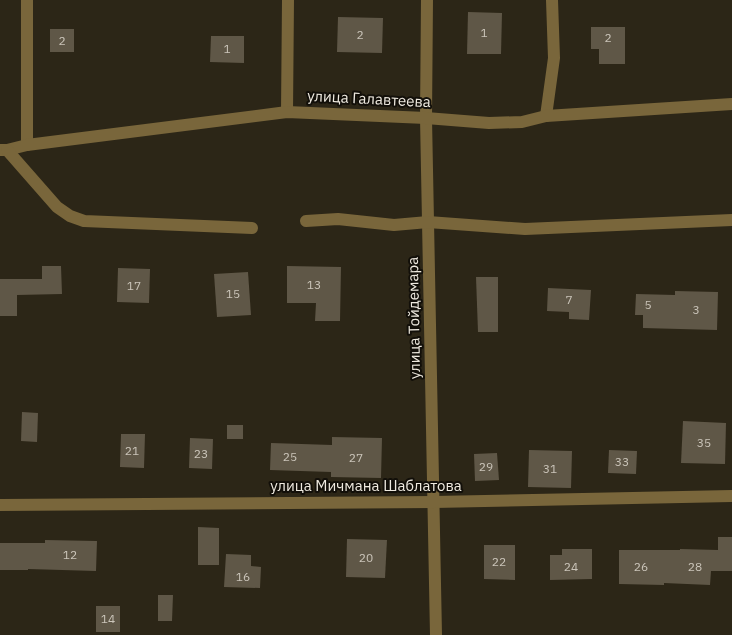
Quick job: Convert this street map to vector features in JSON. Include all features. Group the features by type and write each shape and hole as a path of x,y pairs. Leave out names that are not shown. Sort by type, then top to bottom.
{"street":[{"path":"27,0 27,145"},
{"path":"287,112 288,0"},
{"name":"улица Тойдемара","path":"427,0 426,118 436,635"},
{"path":"546,116 554,58 552,0"},
{"name":"улица Галавтеева","path":"3,150 27,145 287,112 426,118 489,123 522,122 546,116 732,104"},
{"name":"улица Галавтеева","path":"3,150 57,207 70,216 84,221 252,228"},
{"path":"306,221 338,219 394,225 428,222 525,229 732,220"},
{"name":"улица Мичмана Шаблатова","path":"0,505 434,502 732,496"}],"building":[{"path":"468,12 502,13 501,54 467,54"},
{"path":"338,17 383,18 382,53 337,52"},
{"path":"591,27 625,27 625,64 599,64 599,49 591,49"},
{"path":"50,29 74,29 74,52 50,52"},
{"path":"211,36 244,36 244,63 210,62"},
{"path":"42,266 61,266 62,294 17,295 17,316 0,316 0,279 42,279"},
{"path":"287,266 341,267 340,321 315,321 316,303 287,303"},
{"path":"118,268 150,269 149,303 117,302"},
{"path":"248,272 251,315 217,317 214,274"},
{"path":"476,277 498,277 498,332 478,332"},
{"path":"548,288 591,290 589,320 569,319 569,312 547,311"},
{"path":"675,291 718,292 717,330 643,328 643,315 635,315 636,294 675,295"},
{"path":"22,412 38,413 37,442 21,441"},
{"path":"683,421 726,423 725,464 681,463"},
{"path":"227,425 243,425 243,439 227,439"},
{"path":"121,434 145,434 144,468 120,467"},
{"path":"332,437 382,438 381,478 331,477 331,472 270,470 271,443 332,445"},
{"path":"190,438 213,439 212,469 189,468"},
{"path":"529,450 572,451 571,488 528,487"},
{"path":"609,450 637,451 636,474 608,473"},
{"path":"497,453 499,480 475,481 474,454"},
{"path":"198,527 219,528 219,565 198,565"},
{"path":"718,537 732,537 732,571 711,571 710,585 619,584 619,550 718,550"},
{"path":"347,539 387,540 385,578 346,577"},
{"path":"45,540 97,541 96,571 0,570 0,543 45,543"},
{"path":"484,545 515,545 515,580 484,579"},
{"path":"562,549 592,549 592,579 550,580 550,555 562,555"},
{"path":"226,554 251,555 251,566 261,567 260,588 224,587"},
{"path":"158,595 173,595 172,621 158,621"},
{"path":"96,606 120,606 120,632 96,632"}]}
